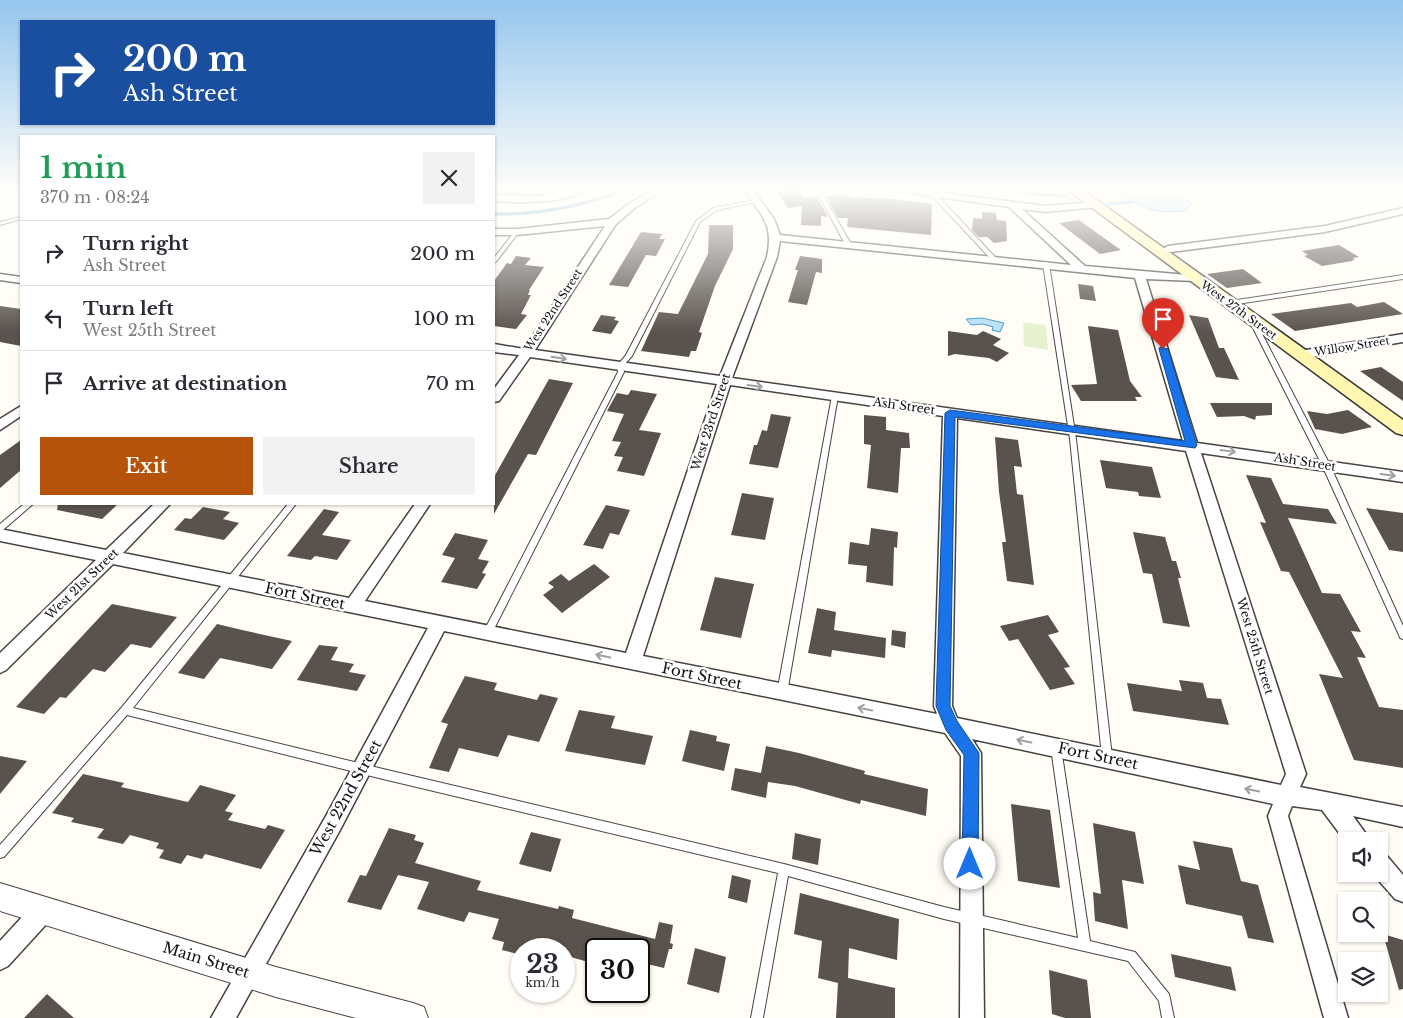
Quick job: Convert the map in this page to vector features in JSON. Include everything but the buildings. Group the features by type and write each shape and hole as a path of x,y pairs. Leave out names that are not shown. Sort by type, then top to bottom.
{"main road":[{"name":"West 27th Street","path":"1139,238 1300,355 1396,418 1403,429"}],"street":[{"name":"West 22nd Street","path":"495,397 527,353 602,238"},
{"path":"776,238 1195,278"},
{"name":"West 23rd Street","path":"632,662 724,381 772,257 776,238"},
{"path":"1048,238 1081,268"},
{"path":"1161,253 1168,249 1258,238"},
{"path":"3,277 20,268"},
{"name":"West 25th Street","path":"1140,274 1191,445 1296,774 1278,816 1336,1018"},
{"path":"3,277 20,280"},
{"name":"Willow Street","path":"1300,355 1403,338"},
{"name":"Ash Street","path":"495,348 950,413 1191,445 1403,477"},
{"path":"0,426 20,411"},
{"path":"950,413 943,706 951,726 971,753 970,920 972,1018"},
{"name":"West 21st Street","path":"0,665 163,505"},
{"path":"353,606 422,505"},
{"name":"Fort Street","path":"0,535 1107,757 1287,796 1403,817"},
{"name":"West 22nd Street","path":"223,1018 362,769 440,622"},
{"path":"1328,802 1352,832"},
{"path":"1388,874 1403,891"},
{"name":"Main Street","path":"0,897 248,972 413,1018"},
{"path":"0,958 43,911"}],"lane":[{"path":"495,260 513,238"},
{"path":"488,632 620,372 620,366 628,356 689,238"},
{"path":"844,238 848,244"},
{"path":"974,238 993,258"},
{"path":"1046,264 1071,429 1107,757"},
{"path":"1230,303 1403,277"},
{"path":"1251,319 1326,465 1403,635"},
{"path":"782,693 835,396"},
{"path":"0,528 29,505"},
{"path":"0,853 125,710 291,505"},
{"path":"125,710 362,769 784,869 970,920 1131,956 1164,998 1168,1018"},
{"path":"1056,748 1085,946"},
{"path":"757,1018 784,869"}],"green space":[{"path":"1023,322 1046,325 1048,350 1024,346"}],"water":[{"path":"982,318 1004,323 1000,332 992,330 993,327 983,324 971,325 966,319"}],"route":[{"path":"970,864 971,753 951,726 943,706 950,413 1191,445 1163,349"}]}
